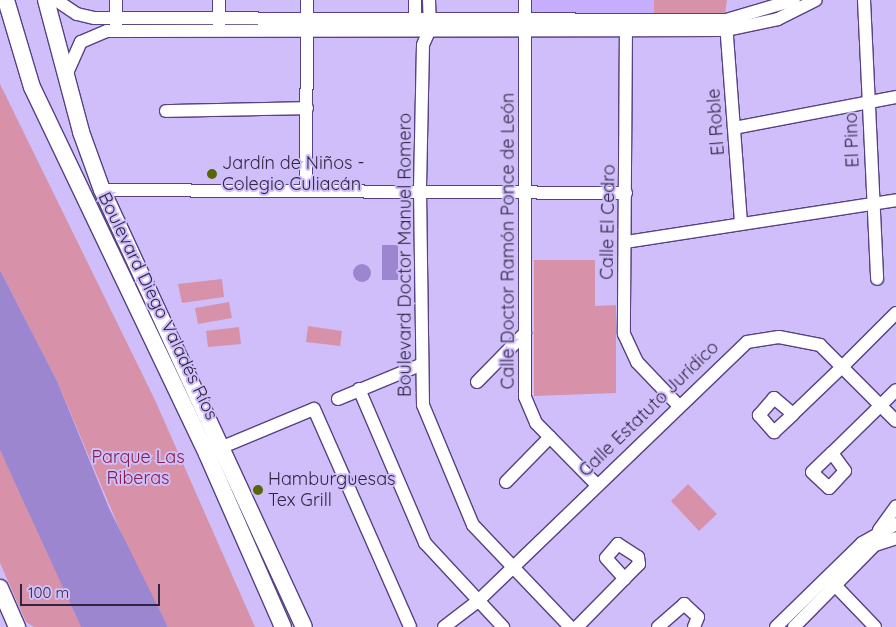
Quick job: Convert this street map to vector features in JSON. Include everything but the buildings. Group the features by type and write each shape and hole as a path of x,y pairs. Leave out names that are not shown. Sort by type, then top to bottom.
{"main road":[{"name":"Boulevard Diego Valadés Ríos","path":"6,0 21,60 48,121 207,454 282,627"},
{"name":"Boulevard Diego Valadés Ríos","path":"46,0 67,73 81,132 102,190 224,447 304,627"},
{"path":"48,121 65,140 81,132"},
{"path":"0,588 17,627"}],"street":[{"path":"56,0 77,14 116,24 525,23 626,25 726,25 772,21 816,0"},
{"path":"116,0 116,24"},
{"path":"219,0 219,24"},
{"path":"306,189 307,0"},
{"name":"Boulevard Doctor Manuel Romero","path":"415,0 415,23 423,45"},
{"name":"Boulevard Doctor Manuel Romero","path":"429,0 429,23 423,45 420,190 420,365 423,404 464,510 512,566 570,627"},
{"name":"Calle Doctor Ramón Ponce de León","path":"525,0 525,397 536,423 597,485"},
{"path":"726,25 794,0"},
{"name":"El Pino","path":"864,0 871,204 877,279"},
{"path":"67,73 82,42 116,24"},
{"name":"Calle El Cedro","path":"626,25 624,334 638,362 679,406"},
{"name":"El Roble","path":"726,25 741,222"},
{"path":"734,128 896,97"},
{"path":"166,111 307,108"},
{"path":"102,190 306,189 626,192"},
{"path":"626,242 741,222 896,200"},
{"path":"793,414 779,399 772,399 759,415 774,432 793,414 843,366 896,313"},
{"path":"477,382 525,333"},
{"name":"Calle Estatuto Jurídico","path":"444,627 478,601 512,566 747,342 779,337 808,340 827,349 896,421"},
{"path":"338,399 420,365"},
{"path":"359,389 425,543 503,627"},
{"path":"832,453 896,390"},
{"path":"207,454 314,409 410,627"},
{"path":"506,482 550,437"},
{"path":"794,627 831,581 879,530 896,507"},
{"path":"879,530 896,524"},
{"path":"776,627 875,545 896,538"},
{"path":"577,627 625,579 639,561 622,544 607,554 625,579"},
{"path":"831,581 875,627"},
{"path":"664,625 681,604 698,616 694,627"}],"shaded area":[{"path":"521,0 654,0 654,14 521,12"},
{"path":"382,245 398,245 398,280 382,280"},
{"path":"362,264 368,267 371,273 368,279 362,282 356,279 353,273 356,267"},
{"path":"0,270 57,381 109,508 168,627 81,627 0,450"}],"green space":[{"path":"654,0 727,0 725,14 654,14"},
{"name":"Parque Las Riberas","path":"0,84 155,400 255,627 168,627 131,556 57,381 0,270"},
{"path":"534,260 595,260 595,306 616,305 616,393 534,396"},
{"path":"222,279 224,297 182,303 178,284"},
{"path":"229,302 232,318 198,324 195,308"},
{"path":"308,326 342,331 340,346 306,342"},
{"path":"239,327 241,344 208,347 206,331"},
{"path":"0,450 81,627 34,627 26,622 0,563"},
{"path":"688,484 717,514 699,531 671,501"}],"place":[{"name":"Jardín de Niños - Colegio Culiacán","path":"212,174"},
{"name":"Hamburguesas Tex Grill","path":"258,490"}]}
